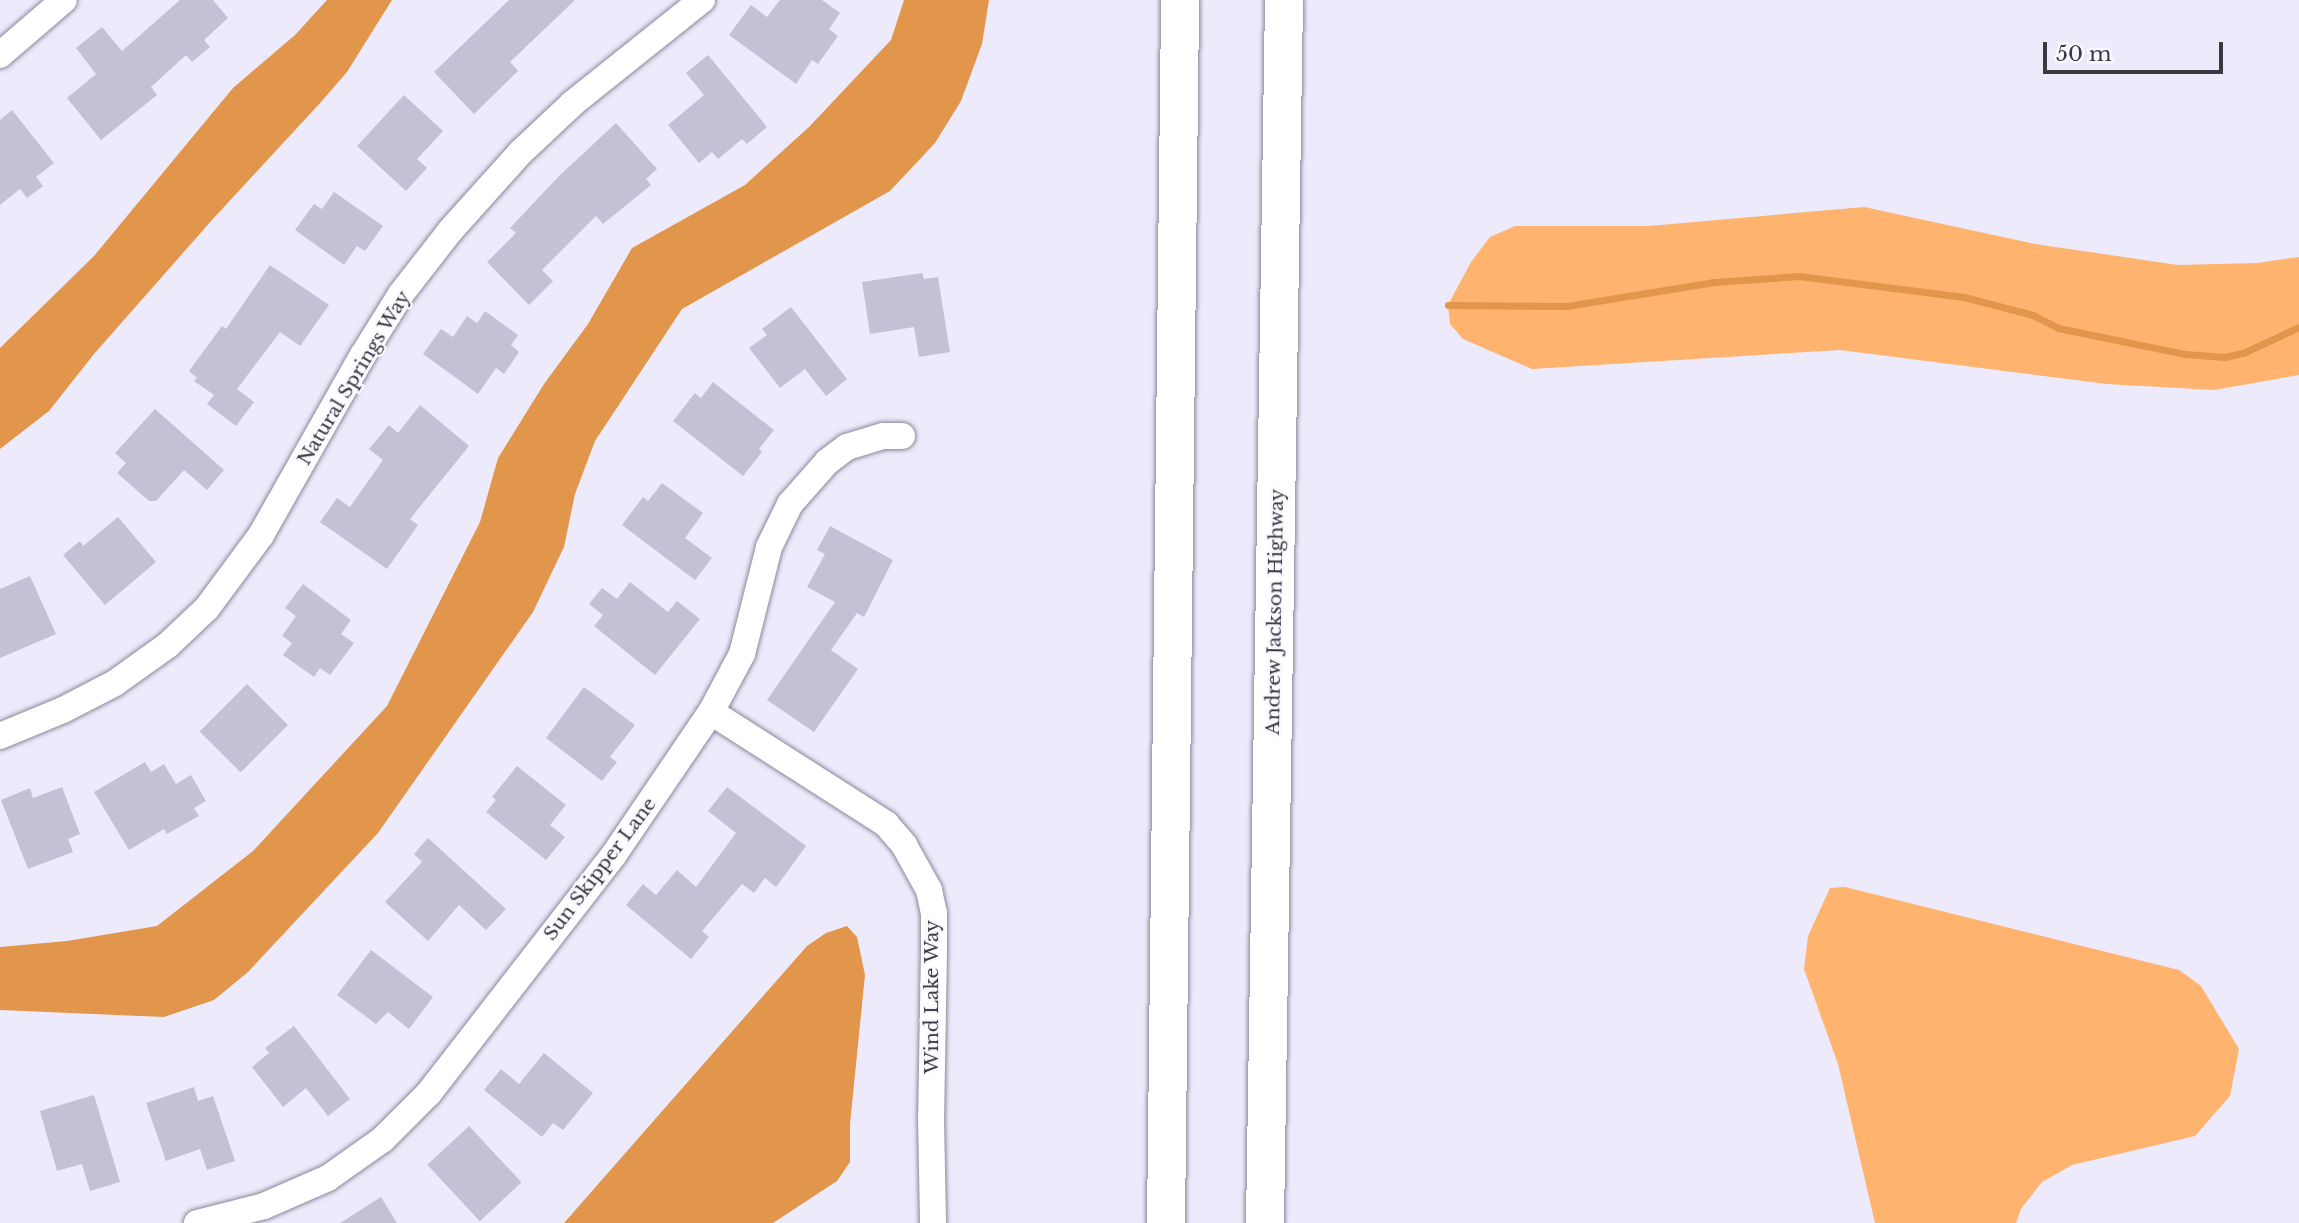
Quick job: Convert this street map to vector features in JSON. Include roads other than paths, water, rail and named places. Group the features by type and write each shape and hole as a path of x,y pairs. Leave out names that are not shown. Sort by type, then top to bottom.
{"highway":[{"path":"1166,1223 1180,0"},
{"name":"Andrew Jackson Highway","path":"1265,1223 1284,0"}],"street":[{"path":"0,55 64,0"},
{"name":"Natural Springs Way","path":"0,736 63,710 115,683 168,645 207,608 261,535 363,355 401,295 442,241 496,178 556,118 702,0"},
{"name":"Sun Skipper Lane","path":"197,1223 241,1214 312,1187 356,1162 406,1119 453,1064 613,856 711,712 742,654 769,547 790,504 827,462 847,447 883,436 902,436"},
{"name":"Wind Lake Way","path":"711,712 886,824 904,845 929,890 934,913 931,1118 933,1223"}],"waterway":[{"path":"1448,305 1567,306 1714,282 1799,276 1964,297 2033,315 2058,328 2185,354 2225,357 2243,353 2299,327"}]}
